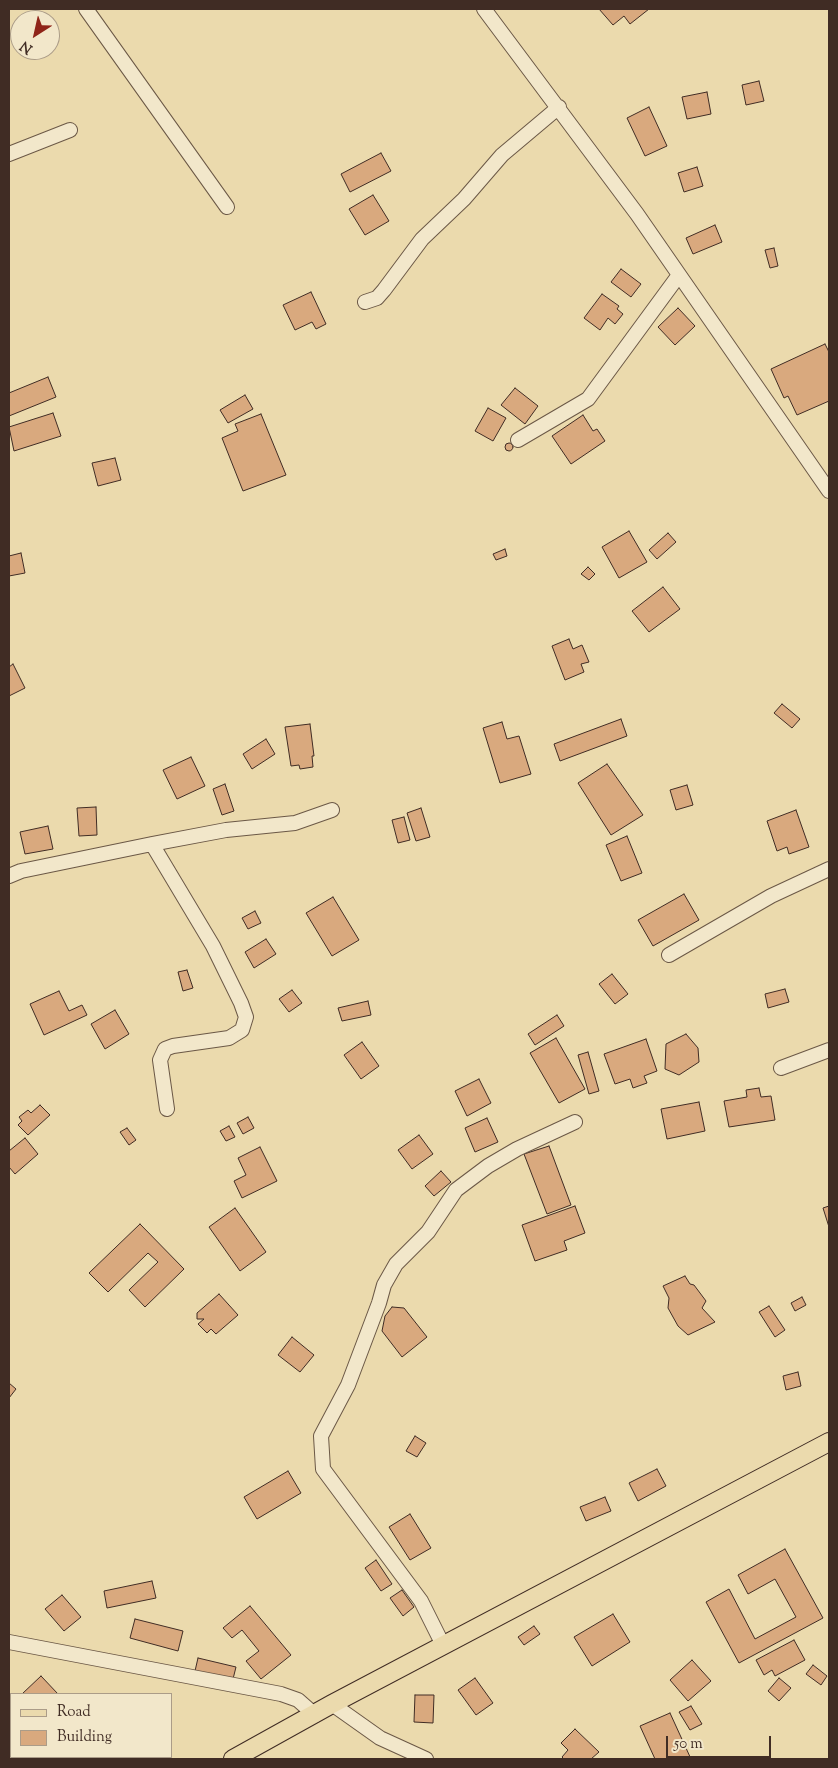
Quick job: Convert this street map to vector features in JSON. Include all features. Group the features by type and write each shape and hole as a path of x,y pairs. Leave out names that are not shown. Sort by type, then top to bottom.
{"main road":[{"path":"233,1759 332,1704 828,1446"}],"street":[{"path":"86,9 227,207"},
{"path":"484,9 559,107 679,275 829,491"},
{"path":"365,302 377,298 422,239 464,199 502,155 559,107"},
{"path":"9,154 70,130"},
{"path":"518,440 588,399 679,275"},
{"path":"9,876 21,871 226,830 295,823 332,810"},
{"path":"152,844 218,954 246,1017 242,1030 229,1038 173,1046 165,1049 160,1060 167,1109"},
{"path":"669,955 771,896 829,869"},
{"path":"781,1068 829,1050"},
{"path":"443,1646 421,1600 323,1469 321,1436 348,1385 379,1304 384,1285 396,1264 428,1232 456,1190 516,1149 575,1122"},
{"path":"9,1642 282,1694 298,1700 315,1715"},
{"path":"332,1704 380,1738 426,1759"}],"building":[{"path":"599,9 649,9 630,24 624,16 613,25"},
{"path":"759,81 764,101 746,105 742,85"},
{"path":"707,92 711,114 687,119 682,97"},
{"path":"649,107 667,146 645,156 627,118"},
{"path":"381,153 391,171 350,192 341,174"},
{"path":"697,167 703,186 684,192 678,173"},
{"path":"373,195 389,221 365,235 349,209"},
{"path":"715,225 722,242 693,254 686,238"},
{"path":"774,248 778,266 770,268 765,250"},
{"path":"621,269 641,284 631,297 611,282"},
{"path":"311,292 326,324 316,329 312,322 295,330 283,305"},
{"path":"602,294 619,306 617,309 623,314 615,324 608,318 600,330 584,318"},
{"path":"678,308 695,326 675,345 658,327"},
{"path":"825,344 829,352 829,401 797,415 788,396 784,398 771,369"},
{"path":"48,377 56,397 9,416 9,393"},
{"path":"515,388 538,406 525,424 501,405"},
{"path":"245,395 253,409 228,423 220,410"},
{"path":"488,408 506,418 493,441 475,431"},
{"path":"53,413 61,436 14,451 9,427"},
{"path":"261,414 286,475 243,491 222,438 238,431 235,424"},
{"path":"583,415 593,431 597,429 605,441 571,464 552,436"},
{"path":"509,443 513,447 509,451 505,447"},
{"path":"115,458 121,480 98,486 92,463"},
{"path":"629,531 647,562 619,578 602,547"},
{"path":"668,533 676,542 657,559 649,550"},
{"path":"505,549 507,556 496,560 493,554"},
{"path":"21,553 25,573 9,576 9,556"},
{"path":"588,567 595,574 589,580 581,574"},
{"path":"663,587 680,609 649,632 632,611"},
{"path":"569,639 573,649 582,645 589,662 581,664 584,672 565,680 552,646"},
{"path":"13,664 25,688 9,696 9,667"},
{"path":"782,704 800,719 792,728 774,713"},
{"path":"621,719 627,736 560,761 554,744"},
{"path":"502,722 507,739 519,736 531,774 500,783 483,728"},
{"path":"310,724 314,756 312,756 313,767 300,769 299,765 291,766 285,727"},
{"path":"266,739 275,754 252,769 243,754"},
{"path":"191,757 205,786 177,799 163,770"},
{"path":"607,764 643,815 611,835 578,783"},
{"path":"225,784 234,811 222,815 213,789"},
{"path":"687,785 693,805 676,810 670,790"},
{"path":"96,807 97,835 79,836 77,808"},
{"path":"421,808 430,837 416,841 407,813"},
{"path":"796,810 809,847 789,854 787,847 777,851 767,821"},
{"path":"404,817 410,840 398,843 392,820"},
{"path":"48,826 53,849 25,854 20,832"},
{"path":"627,836 642,873 621,881 606,845"},
{"path":"684,894 699,920 653,946 638,920"},
{"path":"333,897 359,940 332,956 306,913"},
{"path":"255,911 261,923 248,929 242,918"},
{"path":"266,939 276,954 254,968 245,952"},
{"path":"187,970 193,988 183,991 178,972"},
{"path":"612,974 628,994 615,1004 599,984"},
{"path":"785,989 789,1002 768,1008 765,994"},
{"path":"292,990 302,1003 289,1012 279,999"},
{"path":"59,991 69,1011 82,1005 87,1015 44,1035 30,1004"},
{"path":"368,1001 371,1015 342,1021 338,1008"},
{"path":"115,1010 129,1034 105,1049 91,1024"},
{"path":"557,1015 564,1026 535,1045 528,1034"},
{"path":"686,1034 698,1048 699,1062 679,1075 665,1069 666,1044"},
{"path":"556,1038 585,1089 559,1103 530,1053"},
{"path":"646,1039 657,1071 644,1076 647,1083 633,1088 630,1079 615,1084 604,1054"},
{"path":"362,1042 379,1066 361,1079 344,1055"},
{"path":"588,1052 599,1091 589,1094 578,1055"},
{"path":"479,1079 491,1103 467,1116 455,1091"},
{"path":"759,1088 761,1097 771,1096 775,1120 729,1127 724,1101 747,1097 746,1090"},
{"path":"699,1102 705,1131 667,1139 661,1109"},
{"path":"40,1105 50,1115 28,1135 18,1125 22,1121 19,1117 28,1110 31,1113"},
{"path":"248,1117 254,1128 243,1134 237,1123"},
{"path":"487,1118 498,1142 475,1152 465,1128"},
{"path":"229,1126 235,1137 226,1141 220,1131"},
{"path":"127,1128 136,1140 129,1145 120,1132"},
{"path":"419,1135 433,1154 412,1169 398,1150"},
{"path":"25,1138 38,1154 15,1174 9,1167 9,1151"},
{"path":"549,1146 571,1205 547,1214 524,1154"},
{"path":"260,1147 277,1181 242,1198 234,1181 246,1175 238,1158"},
{"path":"441,1171 451,1182 434,1196 425,1186"},
{"path":"575,1206 585,1233 564,1241 567,1250 535,1261 522,1225"},
{"path":"829,1206 829,1227 823,1208"},
{"path":"235,1208 266,1252 240,1271 209,1227"},
{"path":"140,1224 184,1269 145,1307 129,1290 158,1262 148,1253 108,1292 89,1273"},
{"path":"685,1276 706,1301 702,1308 715,1322 688,1335 678,1326 668,1308 669,1298 663,1286"},
{"path":"219,1294 238,1315 216,1334 211,1329 207,1333 198,1324 204,1319 197,1319 197,1313"},
{"path":"802,1297 806,1305 795,1311 791,1303"},
{"path":"769,1306 785,1330 775,1337 759,1312"},
{"path":"392,1307 404,1308 427,1337 402,1357 382,1331 385,1316"},
{"path":"292,1337 314,1355 300,1372 278,1355"},
{"path":"798,1372 801,1386 786,1390 783,1376"},
{"path":"9,1383 16,1389 9,1398"},
{"path":"415,1436 426,1443 417,1457 406,1451"},
{"path":"657,1469 666,1486 638,1501 629,1483"},
{"path":"288,1471 301,1493 257,1519 244,1497"},
{"path":"605,1497 611,1511 586,1521 580,1507"},
{"path":"410,1514 431,1548 410,1560 389,1527"},
{"path":"785,1549 823,1618 739,1663 706,1602 729,1589 755,1639 796,1617 775,1579 748,1594 738,1575"},
{"path":"376,1560 392,1584 381,1591 365,1568"},
{"path":"152,1581 156,1598 107,1608 104,1591"},
{"path":"402,1590 414,1607 403,1616 390,1598"},
{"path":"62,1595 81,1617 64,1631 45,1609"},
{"path":"250,1606 291,1655 261,1679 246,1661 259,1651 242,1630 232,1638 223,1628"},
{"path":"613,1614 630,1642 592,1666 574,1637"},
{"path":"135,1619 183,1631 178,1651 130,1638"},
{"path":"534,1626 540,1634 524,1645 518,1637"},
{"path":"794,1640 805,1660 775,1676 772,1670 764,1675 756,1660"},
{"path":"198,1658 236,1667 233,1679 195,1671"},
{"path":"692,1660 711,1681 688,1701 670,1680"},
{"path":"813,1665 827,1676 821,1685 806,1674"},
{"path":"41,1676 57,1693 23,1693"},
{"path":"475,1678 493,1703 476,1715 458,1690"},
{"path":"779,1678 791,1688 779,1701 768,1691"},
{"path":"415,1695 434,1695 433,1723 414,1722"},
{"path":"691,1706 702,1724 690,1730 679,1712"},
{"path":"670,1713 691,1759 655,1759 640,1726"},
{"path":"9,1723 10,1758 26,1758 9,1759"},
{"path":"575,1729 599,1752 591,1759 564,1759 562,1757 568,1750 561,1743"},
{"path":"38,1758 98,1758 96,1759 36,1759"}]}
